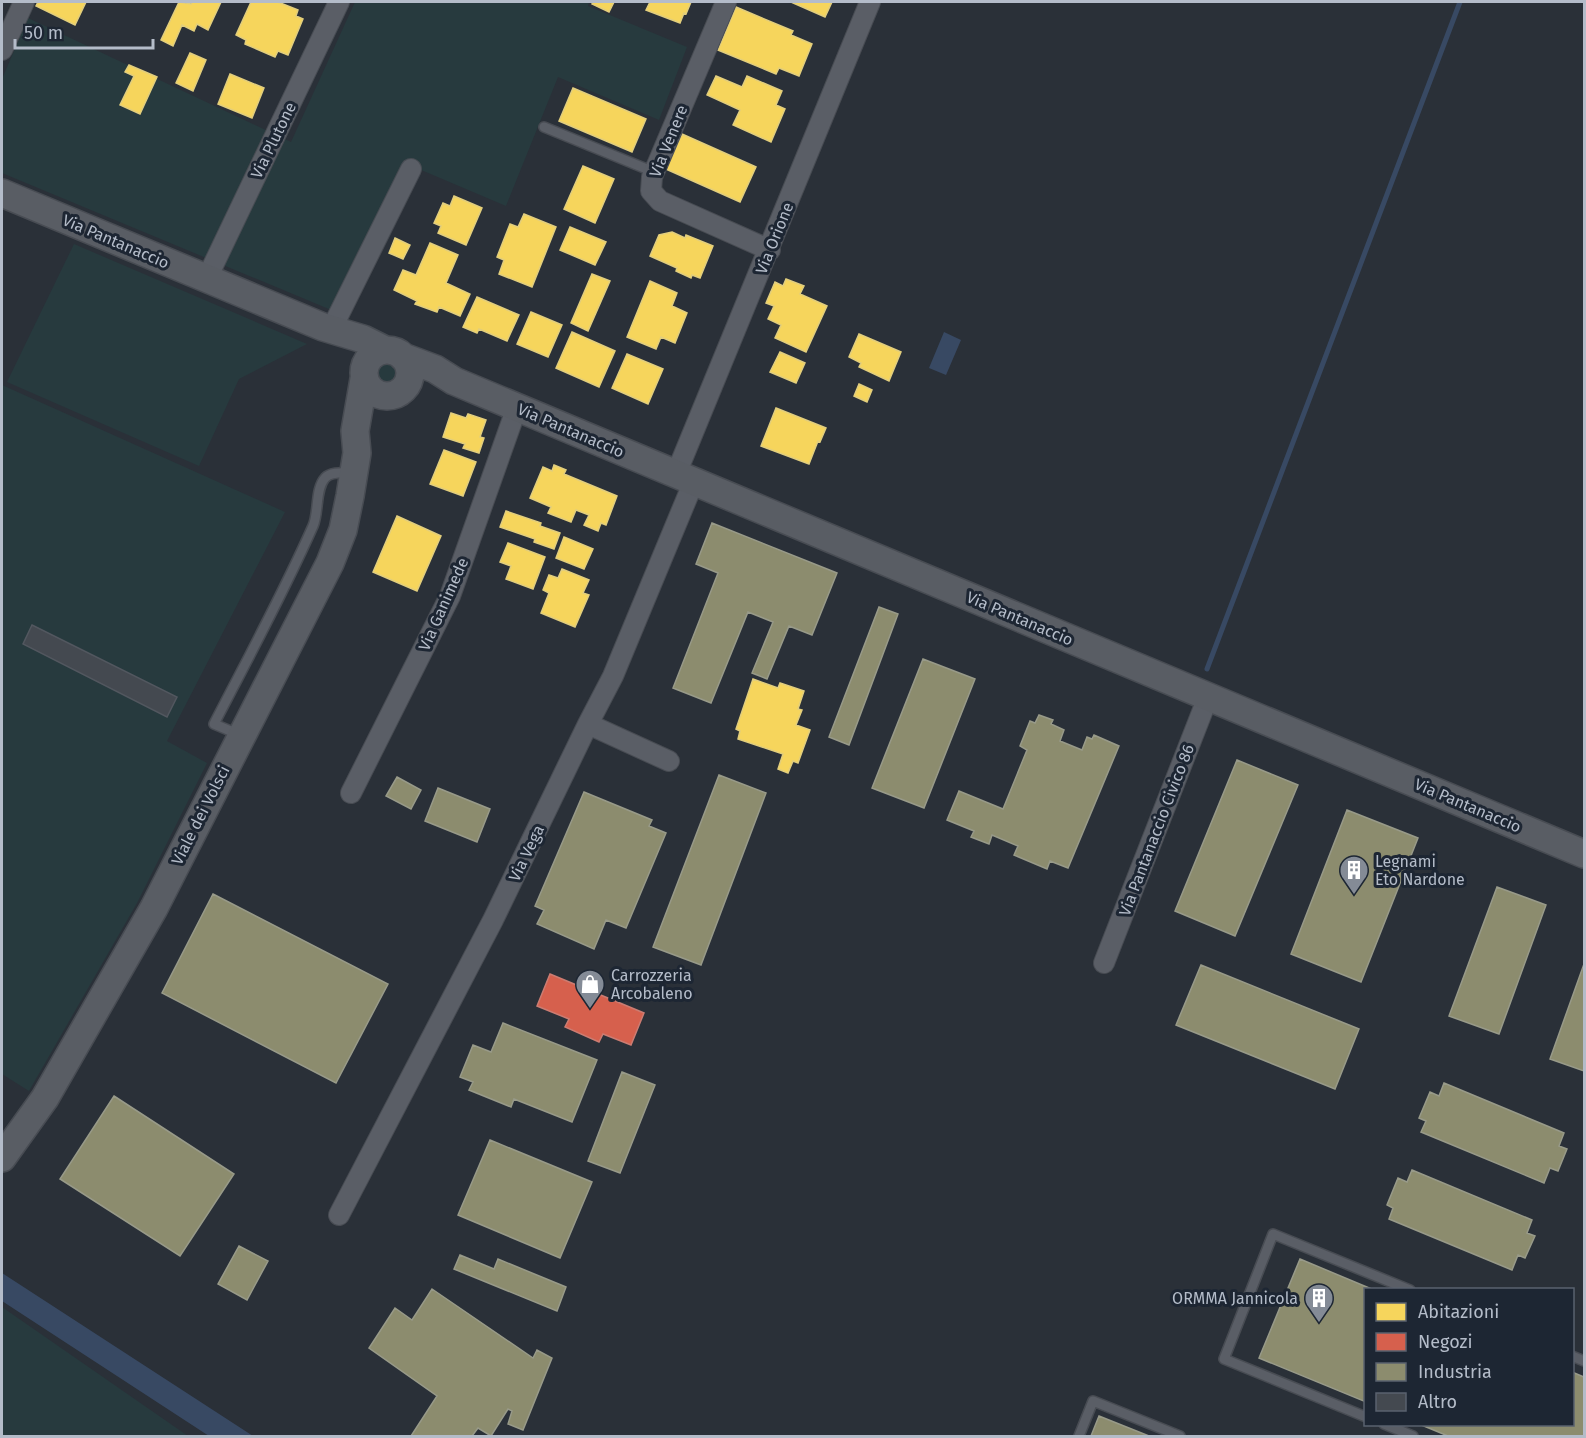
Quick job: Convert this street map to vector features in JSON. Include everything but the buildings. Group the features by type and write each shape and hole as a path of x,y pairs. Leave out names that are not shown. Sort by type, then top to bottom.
{"street":[{"path":"2,50 24,2"},
{"name":"Via Plutone","path":"207,279 339,2"},
{"name":"Via Venere","path":"726,2 654,171 651,186 656,199 770,250"},
{"name":"Via Orione","path":"685,478 770,250 870,2"},
{"path":"331,330 411,169"},
{"name":"Via Pantanaccio","path":"2,193 331,330 380,362 435,369 454,381 1584,854"},
{"path":"380,362 410,371 398,391 384,396 371,390 380,362"},
{"name":"Viale dei Volsci","path":"2,1158 45,1098 154,908 240,735 330,563 343,530 355,463 355,431 380,362"},
{"name":"Via Pantanaccio","path":"398,391 433,381 454,381"},
{"name":"Viale dei Volsci","path":"355,463 378,411 398,391"},
{"name":"Via Ganimede","path":"351,793 450,596 517,407"},
{"name":"Via Vega","path":"339,1215 493,920 613,676 685,478"},
{"name":"Via Pantanaccio Civico 86","path":"1104,963 1208,697"},
{"path":"588,724 669,760"}],"lane":[{"path":"544,127 654,171"},
{"path":"1364,1417 1224,1359 1273,1234 1405,1288"},
{"path":"1079,1437 1093,1401 1180,1437"},
{"path":"1386,1426 1413,1437"}],"green space":[{"path":"355,2 589,2 588,6 687,47 659,120 558,77 506,206 407,164 336,312 2,173 2,79 28,18 291,142"},
{"path":"74,244 307,344 239,379 199,466 7,382"},
{"path":"386,359 396,363 400,373 396,383 386,387 376,383 372,373 376,363"},
{"path":"2,385 285,512 167,741 207,763 137,903 29,1091 2,1074"},
{"path":"2,1307 188,1436 2,1436"}],"water":[{"path":"944,332 961,340 946,375 929,368"},
{"path":"2,1273 253,1436 209,1436 2,1301"}],"waterway":[{"path":"1207,669 1460,2"}],"place":[{"name":"Legnami Eto Nardone","path":"1354,896"},
{"name":"Carrozzeria Arcobaleno","path":"590,1010"},
{"name":"ORMMA Jannicola","path":"1319,1324"}]}
